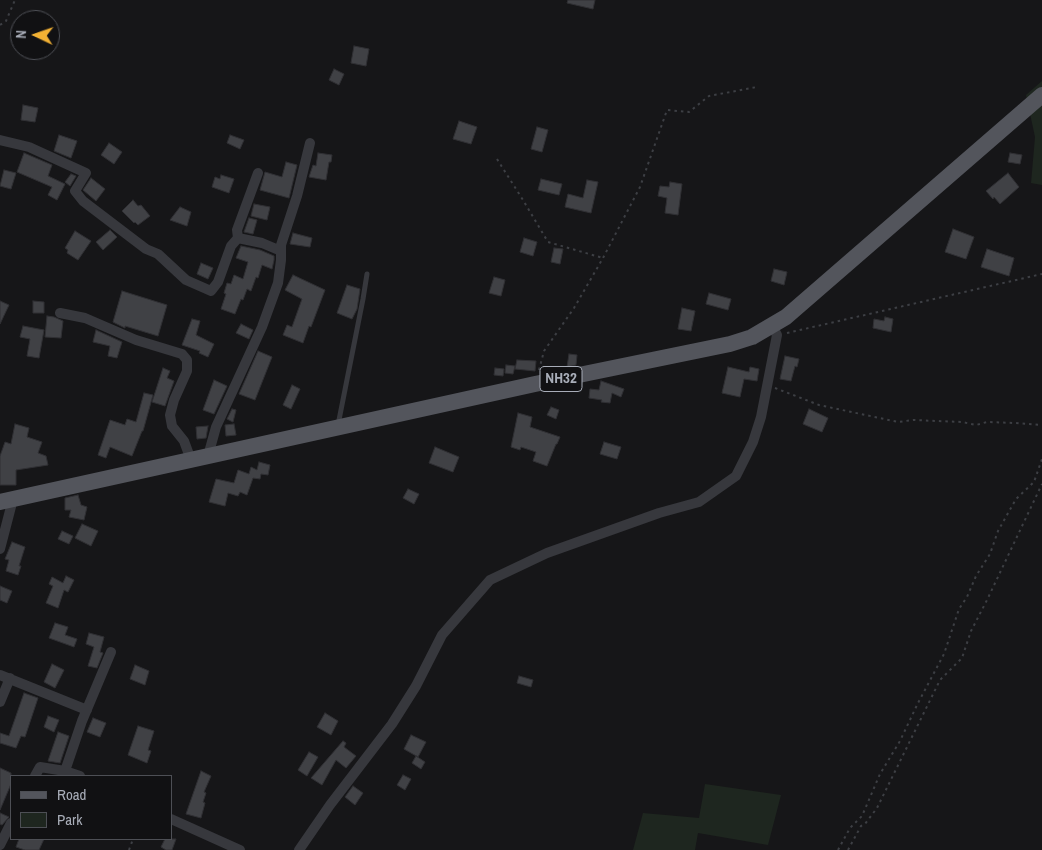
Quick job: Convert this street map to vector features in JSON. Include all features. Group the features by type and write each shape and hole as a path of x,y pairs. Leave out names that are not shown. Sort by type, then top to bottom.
{"main road":[{"name":"NH32","path":"6,500 535,384 730,344 775,331 786,317 1042,95"}],"street":[{"path":"0,140 29,147 86,172 75,191 83,201 146,249 158,254 186,280 211,292 218,282 231,246 238,238 237,230 258,172"},
{"path":"208,456 216,428 262,327 278,283 281,245 297,196 310,142"},
{"path":"238,238 262,243 281,251"},
{"path":"60,313 85,318 136,340 182,354 187,360 187,371 174,400 170,415 172,426 184,441 191,460"},
{"path":"299,850 330,805 392,724 416,686 442,635 490,580 547,554 659,513 699,502 736,476 753,442 761,417 768,385 775,331"},
{"path":"0,550 6,500"},
{"path":"65,771 111,652"},
{"path":"0,702 5,676 87,710"},
{"path":"36,775 40,767 77,775"},
{"path":"172,820 222,847 240,850"},
{"path":"0,845 10,825"}],"lane":[{"path":"337,428 367,274"}],"path":[{"path":"0,25 6,21 15,0"},
{"path":"535,384 544,352 574,308 603,258 640,187 667,110 689,112 709,96 757,87"},
{"path":"497,159 548,242 603,258"},
{"path":"775,331 1042,274"},
{"path":"768,385 819,405 898,422 913,420 962,422 976,425 988,422 1042,425"},
{"path":"838,850 850,828 862,816 880,774 900,741 944,654 959,610 976,576 990,554 998,531 1016,500 1034,482 1042,459"},
{"path":"848,850 861,826 865,824 877,808 940,680 962,658 971,631 1042,484"}],"green space":[{"path":"1042,81 1042,185 1031,183 1035,137 1026,95"},
{"path":"705,784 781,795 768,845 698,833 695,850 633,850 643,813 699,818"}],"building":[{"path":"568,0 595,0 593,9 567,3"},
{"path":"354,46 369,49 366,66 351,63"},
{"path":"334,69 344,74 339,85 329,80"},
{"path":"23,105 38,108 35,122 21,120"},
{"path":"459,121 477,127 471,144 453,139"},
{"path":"537,127 548,130 542,152 531,149"},
{"path":"59,135 77,141 71,158 54,151"},
{"path":"230,135 244,140 240,149 227,143"},
{"path":"109,143 122,152 114,164 101,155"},
{"path":"24,153 52,165 48,176 65,184 57,200 48,195 52,187 17,172"},
{"path":"318,153 332,155 326,180 309,177 313,165 316,166"},
{"path":"1010,153 1022,155 1020,164 1008,162"},
{"path":"286,162 297,165 289,198 260,190 265,172 282,177"},
{"path":"4,170 16,173 11,189 0,186"},
{"path":"1008,173 1019,187 1000,204 986,191"},
{"path":"71,174 76,176 70,186 65,182"},
{"path":"221,175 234,179 229,193 212,187 215,177 220,179"},
{"path":"91,178 105,189 96,201 83,190"},
{"path":"541,179 562,184 559,195 538,190"},
{"path":"587,180 598,182 591,213 565,207 568,194 583,198"},
{"path":"670,182 682,184 678,215 665,213 667,198 658,196 660,186 669,187"},
{"path":"133,200 138,206 141,205 150,216 138,225 122,211"},
{"path":"254,204 270,207 267,220 251,216"},
{"path":"180,207 191,212 187,226 170,220"},
{"path":"249,218 257,220 253,234 244,232"},
{"path":"953,229 974,237 966,259 945,252"},
{"path":"110,230 117,237 103,250 96,242"},
{"path":"75,231 91,241 78,260 67,253 68,250 65,248"},
{"path":"293,233 312,238 310,247 290,244"},
{"path":"524,238 537,242 533,256 520,252"},
{"path":"241,246 260,250 274,256 274,260 272,269 262,265 251,291 247,289 235,314 221,309 227,283 231,284 234,275 243,279 248,262 236,258"},
{"path":"554,248 563,249 560,264 551,262"},
{"path":"987,249 1014,258 1009,276 981,267"},
{"path":"201,263 213,268 208,279 197,274"},
{"path":"774,269 787,272 784,285 771,281"},
{"path":"293,275 325,290 303,343 283,335 287,325 292,327 302,299 285,290"},
{"path":"494,277 505,280 501,296 489,293"},
{"path":"347,285 360,289 357,309 352,319 337,313"},
{"path":"122,291 167,305 158,336 125,326 125,328 113,322"},
{"path":"709,293 731,299 728,310 706,304"},
{"path":"0,301 9,305 0,324"},
{"path":"33,301 44,302 44,313 33,313"},
{"path":"682,308 695,311 691,331 678,329"},
{"path":"47,316 63,321 61,338 45,337"},
{"path":"885,317 893,319 891,332 873,328 874,319 884,321"},
{"path":"192,319 200,321 196,335 214,344 208,357 199,353 200,351 182,345"},
{"path":"241,324 253,330 249,339 236,333"},
{"path":"23,326 44,330 39,358 27,356 30,339 20,337"},
{"path":"96,330 122,342 117,358 108,356 110,346 93,342"},
{"path":"258,351 272,357 255,400 239,394"},
{"path":"569,354 577,355 576,365 567,367"},
{"path":"785,356 799,359 791,381 780,379"},
{"path":"517,360 536,361 535,371 515,369"},
{"path":"506,365 515,366 513,374 505,373"},
{"path":"728,367 749,372 750,367 759,369 757,381 744,379 740,397 722,393"},
{"path":"163,368 170,371 167,378 174,381 165,406 152,402"},
{"path":"495,368 504,369 503,376 494,375"},
{"path":"214,380 227,386 214,414 203,410"},
{"path":"601,381 624,389 621,397 612,393 610,403 589,398 590,389 599,390"},
{"path":"292,385 300,389 291,409 283,405"},
{"path":"144,393 153,395 143,431 132,456 110,447 106,458 98,455 110,420 125,425 127,419 136,422"},
{"path":"551,407 559,410 556,419 547,415"},
{"path":"232,409 236,410 233,422 227,419"},
{"path":"809,409 828,418 822,432 803,424"},
{"path":"518,413 532,417 530,427 560,437 547,466 533,461 536,452 521,447 520,450 511,447"},
{"path":"15,424 29,428 27,437 42,442 38,453 46,456 48,465 16,470 16,485 0,485 0,456 5,442 11,444"},
{"path":"234,424 236,435 226,436 225,425"},
{"path":"208,426 206,438 197,439 196,427"},
{"path":"604,442 621,447 617,459 600,454"},
{"path":"435,447 459,457 453,472 429,463"},
{"path":"259,462 270,465 268,475 261,474 260,479 253,478 247,495 240,492 238,496 228,493 225,506 209,502 216,479 234,483 238,470 249,474 251,467 257,470"},
{"path":"408,489 419,494 414,504 403,498"},
{"path":"78,495 81,505 87,507 84,520 69,517 71,510 65,510 65,498"},
{"path":"82,524 98,531 91,546 75,538"},
{"path":"62,531 73,536 69,544 58,539"},
{"path":"12,542 25,547 18,575 6,571 9,560 5,559"},
{"path":"66,576 74,580 68,592 64,590 58,608 46,603 53,586 49,584 52,577 63,583"},
{"path":"0,586 12,591 7,603 0,600"},
{"path":"55,623 68,627 65,635 77,639 74,647 49,638"},
{"path":"89,633 104,637 100,652 103,653 97,668 88,666 94,647 86,644"},
{"path":"52,664 64,670 55,688 44,682"},
{"path":"135,665 149,671 145,685 130,679"},
{"path":"519,676 533,680 531,687 517,683"},
{"path":"24,693 38,698 25,737 21,736 16,748 0,743 0,733 9,736"},
{"path":"325,713 338,721 331,735 317,727"},
{"path":"48,716 59,720 54,732 44,727"},
{"path":"93,718 106,723 100,737 87,732"},
{"path":"138,726 154,731 148,750 151,751 147,763 128,755"},
{"path":"58,732 69,736 60,763 48,761"},
{"path":"411,735 426,742 418,757 404,749"},
{"path":"343,741 346,743 344,747 356,756 346,768 336,760 322,785 311,778"},
{"path":"309,752 318,757 307,776 298,770"},
{"path":"416,756 425,762 421,769 412,763"},
{"path":"0,768 11,773 11,775 10,786 0,810"},
{"path":"201,771 211,776 204,792 206,793 203,802 205,803 201,818 186,814"},
{"path":"403,775 411,779 405,790 397,785"},
{"path":"353,786 363,793 355,805 345,797"},
{"path":"0,813 9,817 2,825 0,824"},
{"path":"176,839 172,850 166,850 161,847 164,840"},
{"path":"19,840 44,840 39,850 25,850 16,847"}]}
